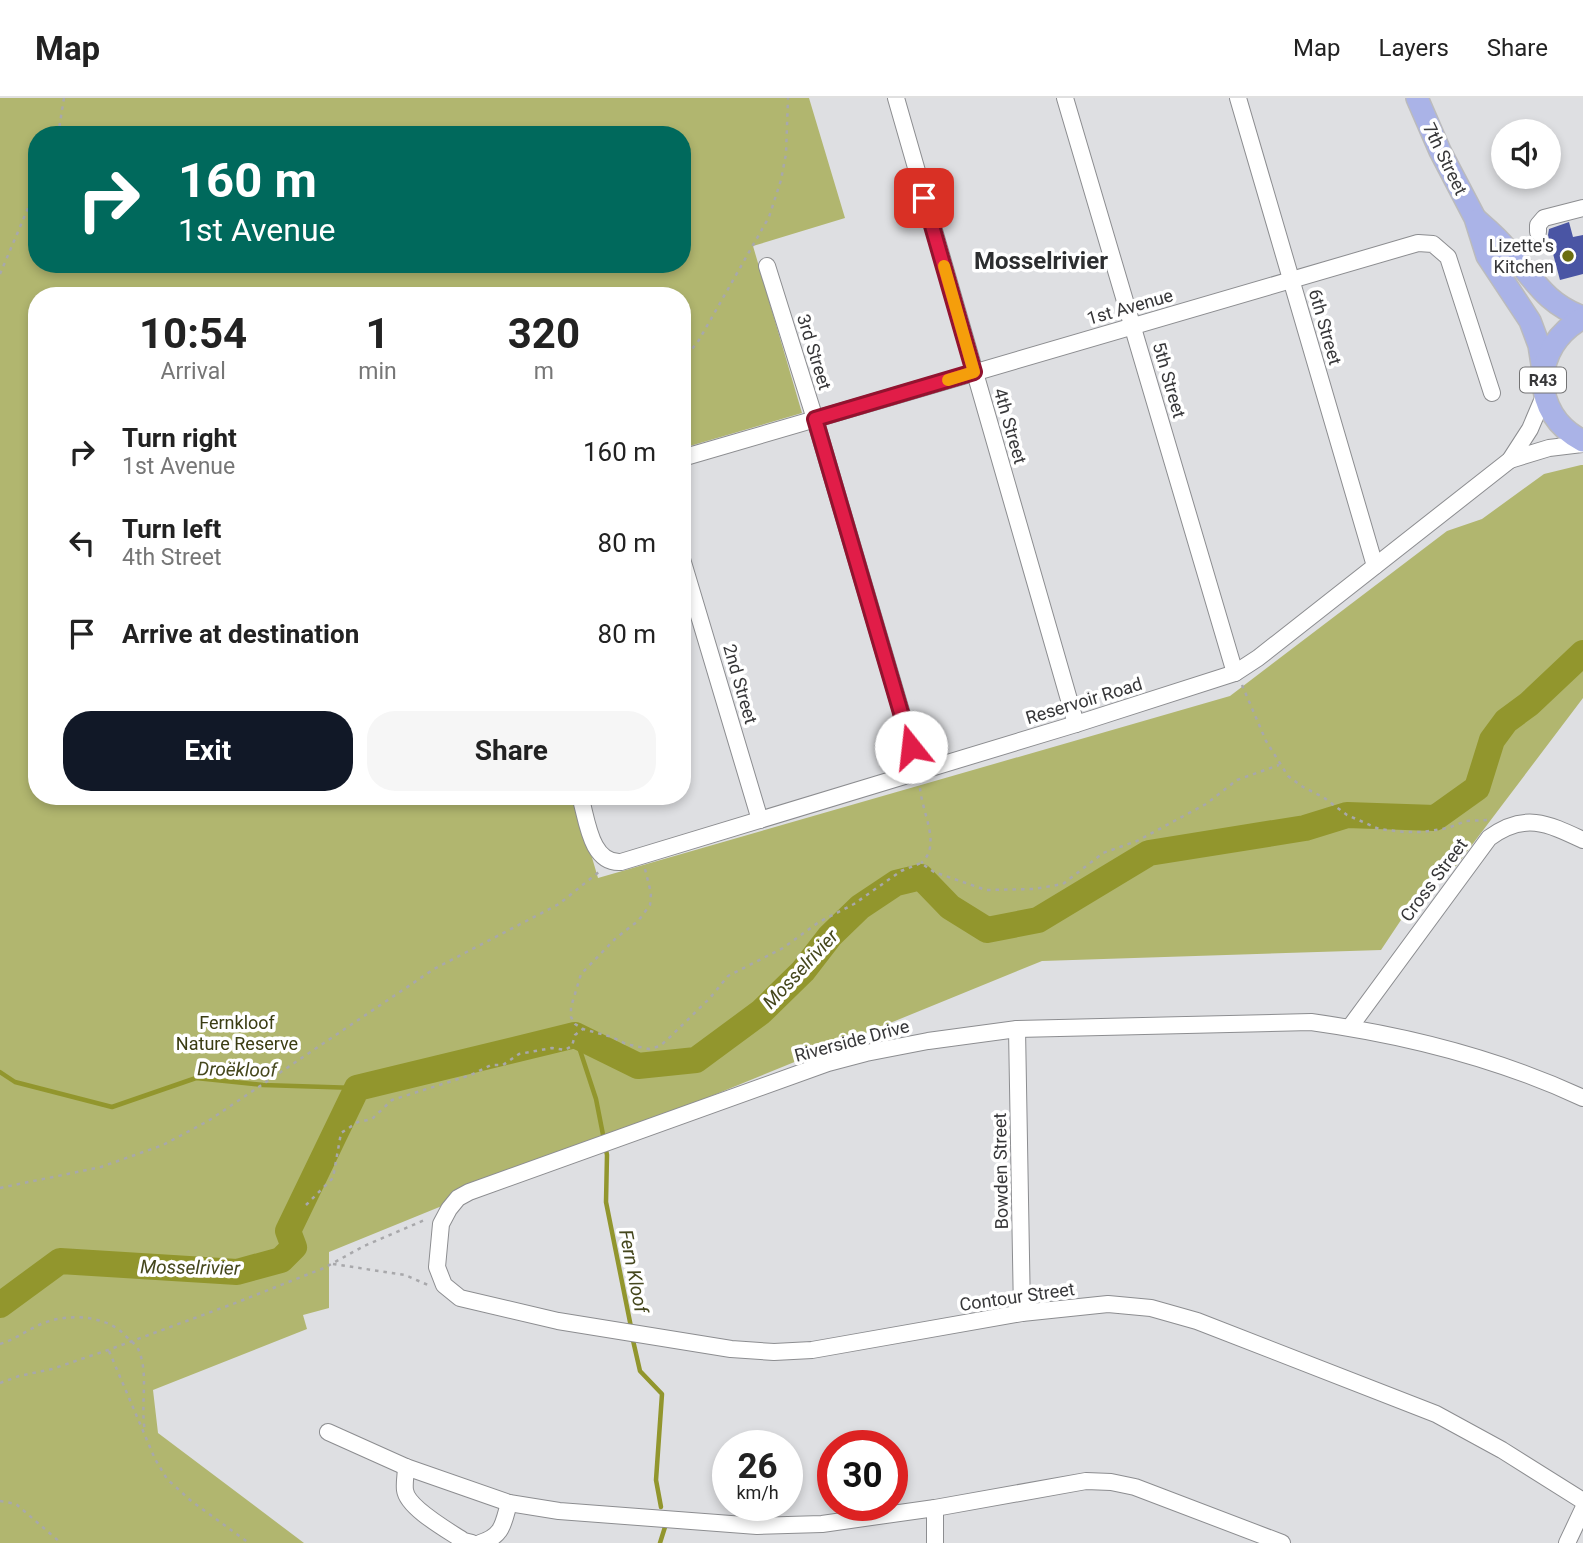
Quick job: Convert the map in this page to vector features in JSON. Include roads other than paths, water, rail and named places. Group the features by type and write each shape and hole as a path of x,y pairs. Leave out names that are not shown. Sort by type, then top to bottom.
{"main road":[{"name":"7th Street","path":"1417,98 1440,151 1475,218 1487,256 1530,321 1539,345 1543,371"},
{"name":"7th Street","path":"1475,218 1507,248 1543,293 1562,307 1583,317"},
{"name":"R43","path":"1583,317 1561,333 1546,357 1543,371 1544,396 1550,412 1560,425 1583,443"}],"street":[{"name":"4th Street","path":"895,98 1076,724"},
{"name":"5th Street","path":"1065,98 1235,673"},
{"name":"6th Street","path":"1238,98 1375,566"},
{"path":"1538,232 1538,225 1544,218 1583,208"},
{"name":"1st Avenue","path":"691,455 1418,243 1433,244 1440,248 1450,262 1492,393"},
{"name":"3rd Street","path":"767,266 919,772"},
{"name":"Reservoir Road","path":"583,805 595,847 600,855 611,862 621,862 1235,673 1247,667 1510,460 1530,429 1544,396"},
{"name":"Reservoir Road","path":"1510,460 1549,448 1583,443"},
{"name":"2nd Street","path":"691,589 760,820"},
{"name":"Cross Street","path":"1350,1027 1489,838 1501,829 1517,823 1536,821 1558,828 1583,841"},
{"name":"Riverside Drive","path":"460,1298 444,1285 437,1267 441,1224 458,1198 828,1063 928,1041 1017,1029 1311,1022 1350,1027 1441,1046 1538,1077 1583,1098"},
{"name":"Bowden Street","path":"1017,1029 1022,1313"},
{"name":"Contour Street","path":"460,1298 558,1321 731,1349 787,1351 812,1350 1022,1313 1108,1304 1151,1308 1198,1321 1436,1414 1502,1450 1583,1501"},
{"path":"328,1432 406,1467 509,1503 559,1511 757,1526 822,1524 935,1508 1086,1481 1111,1482 1135,1487 1282,1543"},
{"path":"406,1467 404,1492 409,1500 418,1510 464,1541 472,1543"},
{"path":"480,1543 492,1539 501,1530 509,1503"},
{"path":"935,1508 935,1543"},
{"path":"1567,1543 1583,1509"},
{"path":"754,1543 757,1526"}],"waterway":[{"name":"Mosselrivier","path":"0,1305 60,1261 237,1272 281,1260 294,1247 288,1231 357,1088 575,1035 638,1066 696,1060 761,1012 803,971 830,936 860,907 896,883 921,877 950,907 987,930 1038,920 1149,853 1305,828 1347,815 1435,818 1477,788 1492,740 1506,721 1529,704 1583,653"},
{"name":"Fern Kloof","path":"575,1035 596,1099 607,1155 606,1202 631,1327"},
{"name":"Droëkloof","path":"0,1072 15,1082 112,1107 196,1078 263,1085 357,1088"},
{"name":"Fern Kloof","path":"632,1336 640,1371 662,1394 656,1480 661,1507"},
{"name":"Fern Kloof","path":"660,1543 665,1527"}],"place":[{"name":"Lizette's Kitchen","path":"1568,256"}],"district":[{"name":"Mosselrivier","path":"1041,261"}],"park label":[{"name":"Fernkloof Nature Reserve","path":"237,1033"}]}
